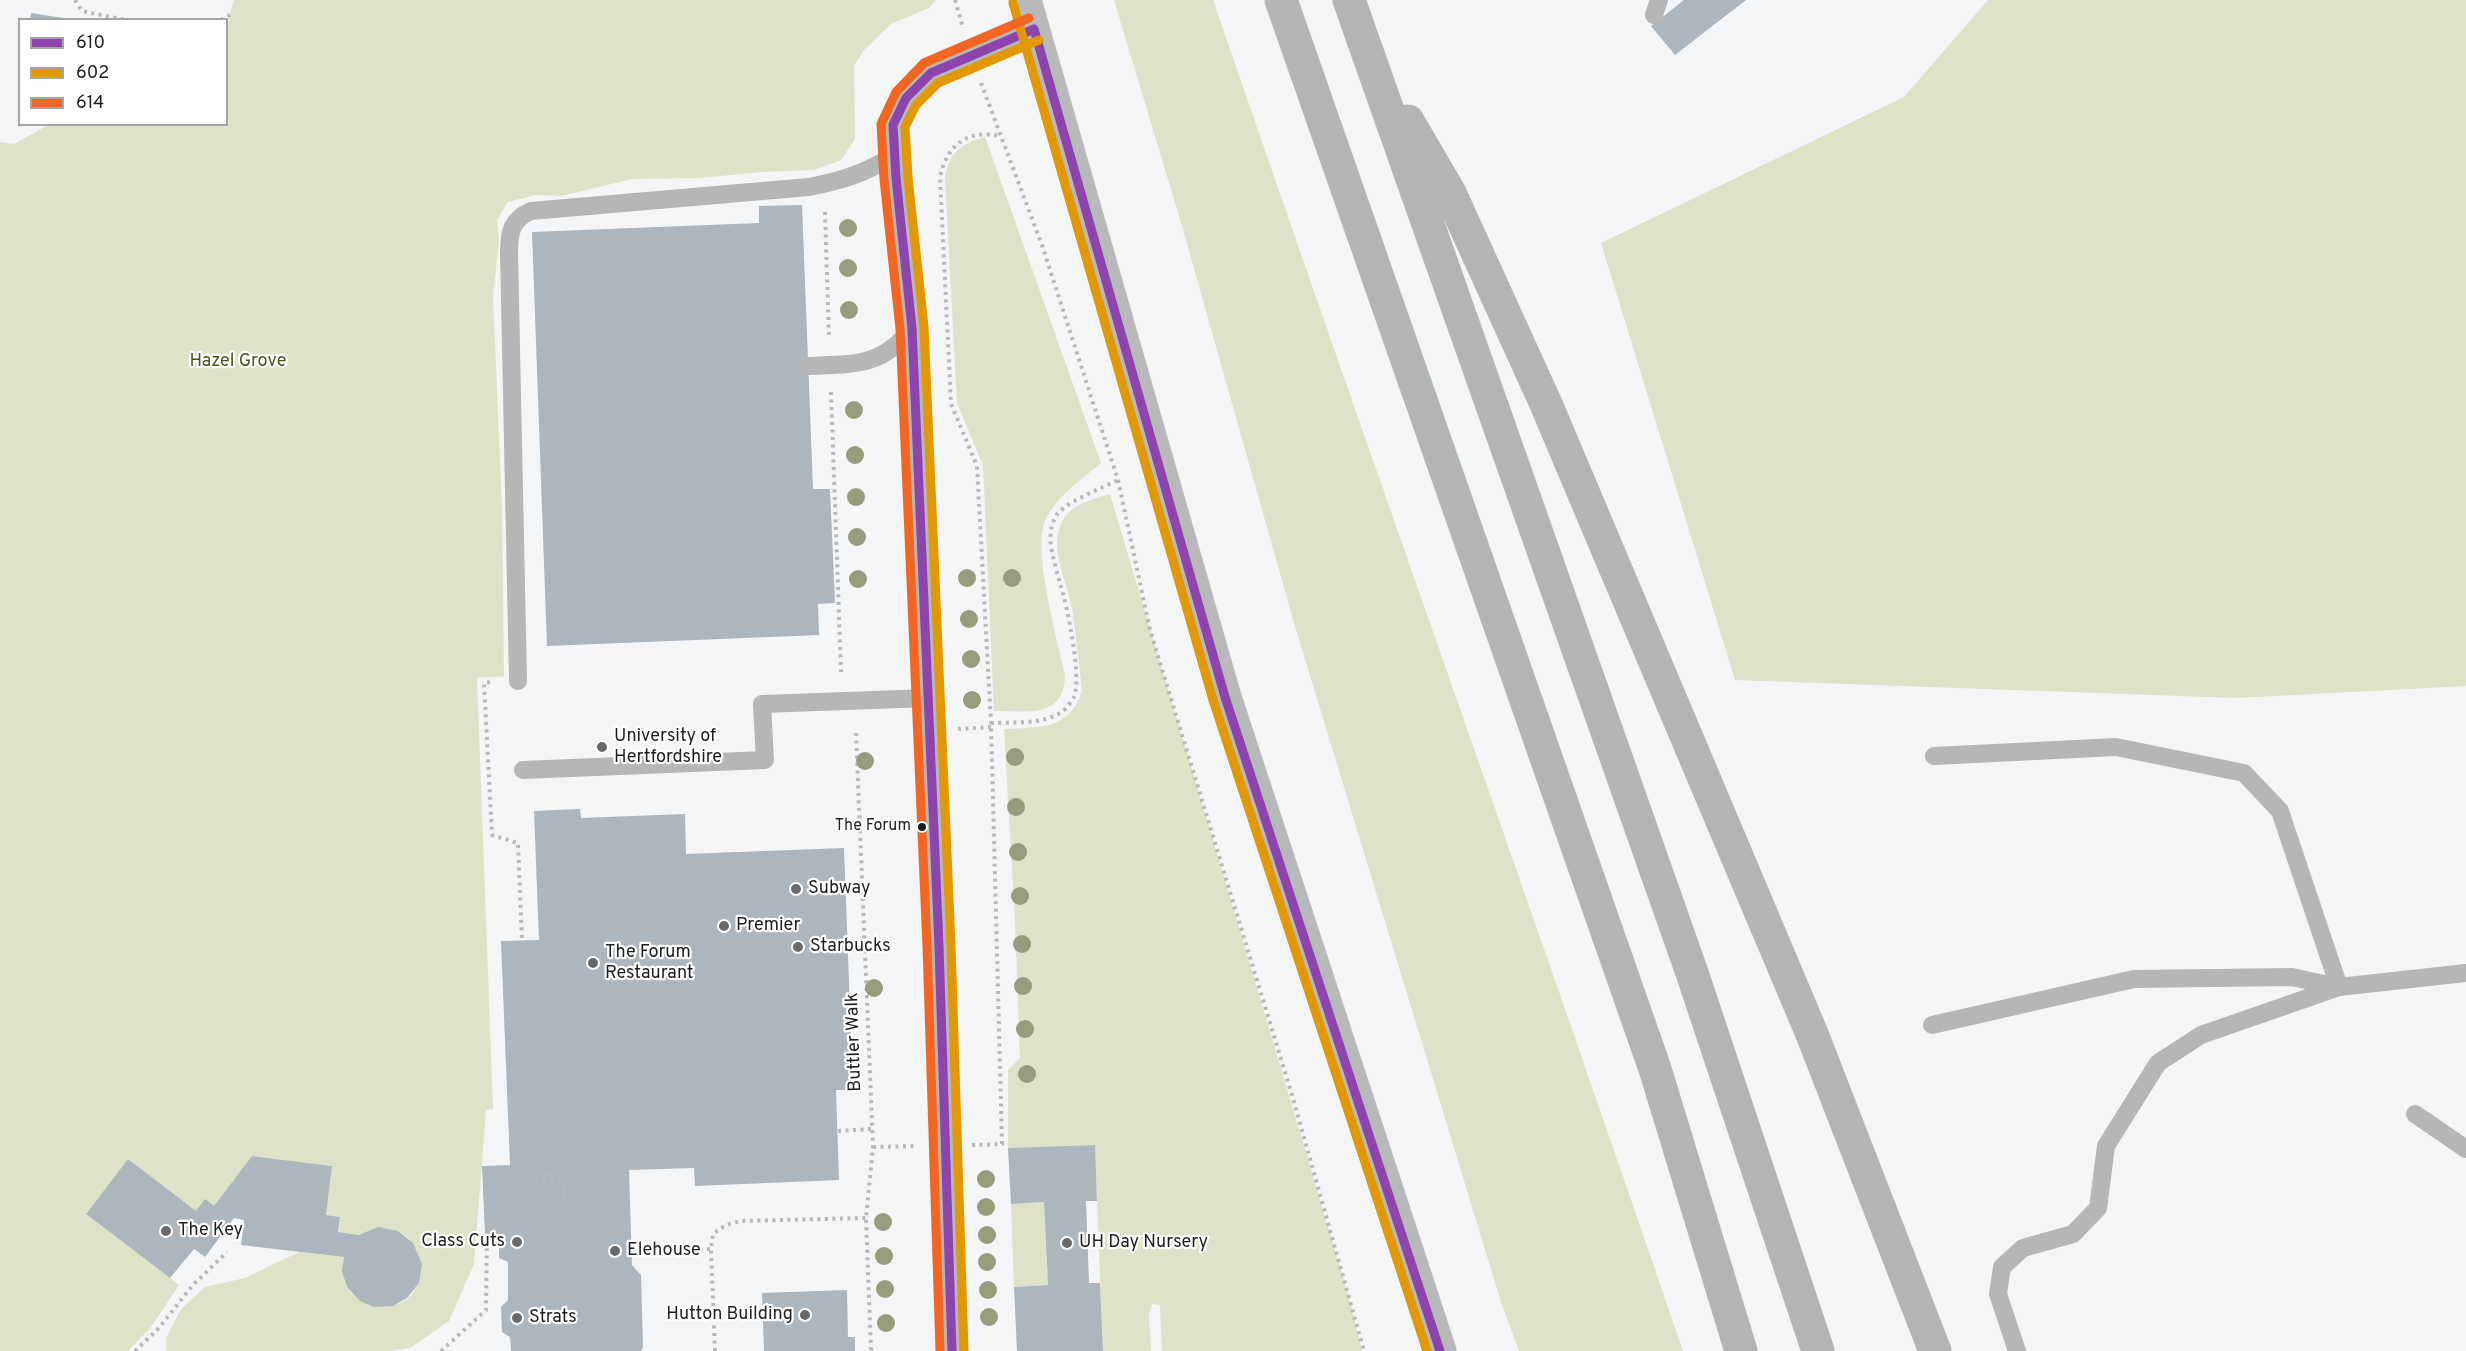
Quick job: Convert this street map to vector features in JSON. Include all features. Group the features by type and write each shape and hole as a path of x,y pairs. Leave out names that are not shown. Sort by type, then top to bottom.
{"highway":[{"path":"1281,0 1655,1068 1741,1351"},
{"path":"1349,0 1688,959 1818,1351"},
{"path":"1367,52 1450,193 1546,404 1812,1035 1935,1351"}],"main road":[{"path":"1030,14 1225,697 1440,1351"}],"lane":[{"path":"952,1351 929,698 912,328 894,155 893,125 906,98 931,74 971,57 1030,14"},
{"path":"518,681 509,252 509,235 513,224 521,215 531,211 824,184 872,170 894,155"},
{"path":"808,366 872,361 899,344 912,328"},
{"path":"523,770 765,760 762,704 929,698"},
{"path":"1934,756 2116,747 2244,773 2280,811 2339,987"},
{"path":"2017,1351 1998,1294 2002,1268 2023,1248 2073,1234 2098,1208 2106,1146 2158,1063 2202,1035 2339,987 2466,973"},
{"path":"1932,1025 2133,979 2292,977 2339,987"},
{"path":"2415,1114 2466,1149"}],"path":[{"path":"75,0 82,11 116,18"},
{"path":"225,18 230,15"},
{"path":"971,57 1042,245 1118,480 1150,630 1292,1095 1364,1351"},
{"path":"873,1147 1002,1144 991,723 978,466 951,404 940,177 943,164 953,147 970,137 985,133 1001,136"},
{"path":"824,184 842,701"},
{"path":"991,723 1046,718 1063,711 1074,697 1073,637 1060,583 1052,561 1051,539 1055,517 1066,503 1088,496 1118,480"},
{"path":"518,681 484,683 492,835 518,843 522,941"},
{"name":"Buttler Walk","path":"856,732 873,1147 866,1218 871,1351"},
{"path":"838,1131 872,1130"},
{"path":"549,1173 549,1181"},
{"path":"441,1351 486,1310 487,1229 532,1182 564,1181 565,1221 544,1221"},
{"path":"715,1351 711,1249 713,1234 726,1225 740,1221 866,1218"},
{"path":"632,1252 711,1249"},
{"path":"135,1351 159,1328 192,1286 227,1252"}],"green space":[{"name":"Hazel Grove","path":"234,0 936,0 929,8 891,24 864,50 854,66 855,139 841,160 814,170 700,178 632,179 561,196 534,195 508,202 497,220 499,242 493,297 502,509 504,676 477,678 493,1109 486,1110 474,1264 449,1321 410,1348 391,1351 166,1351 166,1338 181,1309 205,1287 245,1278 299,1252 344,1257 344,1275 348,1289 359,1298 387,1306 402,1302 413,1292 419,1277 419,1261 410,1240 404,1234 396,1231 382,1229 355,1235 338,1232 340,1217 326,1215 332,1166 253,1156 214,1206 196,1211 128,1159 86,1214 179,1285 151,1327 128,1351 0,1351 0,142 14,144 46,126 228,126 228,21"},
{"path":"1114,0 1213,0 1683,1351 1519,1351 1501,1302 1294,623 1182,226"},
{"path":"1988,0 2466,0 2466,686 2236,698 1735,680 1601,243 1904,97"},
{"path":"985,137 1101,463 1057,502 1046,519 1042,533 1047,595 1065,675 1063,689 1058,699 1051,706 1042,710 1031,711 994,711 983,465 957,403 945,178 949,162 958,150 969,142"},
{"path":"1110,494 1348,1294 1362,1351 1162,1351 1160,1305 1152,1304 1149,1316 1151,1351 1103,1351 1095,1145 1008,1148 1008,1070 1020,1058 1004,729 1041,727 1061,720 1069,714 1082,691 1072,608 1060,562 1057,538 1060,527 1069,512 1085,502"},
{"path":"1044,1202 1048,1285 1014,1287 1011,1204"}],"building":[{"path":"1684,0 1746,0 1675,55 1651,26"},
{"path":"31,13 63,18 30,18"},
{"path":"802,205 813,489 830,489 835,603 818,604 819,635 547,646 532,232 759,223 759,206"},
{"name":"The Forum","path":"580,809 581,818 685,814 686,854 844,848 853,1090 836,1090 839,1180 695,1186 694,1168 629,1170 632,1265 641,1275 643,1347 641,1351 511,1351 510,1337 502,1332 501,1307 508,1300 508,1262 499,1258 499,1234 485,1235 482,1166 510,1165 501,941 539,940 534,811"},
{"name":"UH Day Nursery","path":"1095,1145 1097,1201 1086,1201 1089,1283 1100,1283 1103,1351 1017,1351 1014,1287 1048,1285 1044,1202 1011,1204 1008,1148"},
{"name":"The Key","path":"252,1156 332,1166 326,1215 340,1217 338,1232 359,1235 378,1227 398,1231 413,1243 422,1264 419,1283 407,1298 393,1306 374,1307 360,1301 347,1287 342,1272 344,1257 241,1245 244,1220 234,1218 205,1257 194,1249 170,1278 86,1214 128,1159 196,1211 205,1199 214,1206"},
{"name":"Hutton Building","path":"847,1290 848,1337 855,1337 855,1351 764,1351 762,1293"}],"transit line":[{"name":"602","path":"1013,3 1213,700 1427,1351"},
{"name":"614","path":"940,1351 927,946 900,329 884,179 881,124 896,92 924,63 1029,18"},
{"name":"610","path":"1034,29 1225,697 1440,1351"},
{"name":"610","path":"952,1351 939,946 912,328 896,178 893,125 906,98 931,73 1034,29"},
{"name":"602","path":"964,1351 951,945 924,327 905,127 916,105 938,83 1039,40"}],"place":[{"name":"University of Hertfordshire","path":"602,747"},
{"name":"The Forum","path":"922,827"},
{"name":"Subway","path":"796,889"},
{"name":"Premier","path":"724,926"},
{"name":"Starbucks","path":"798,947"},
{"name":"The Forum Restaurant","path":"593,963"},
{"name":"The Key","path":"166,1231"},
{"name":"Class Cuts","path":"517,1242"},
{"name":"UH Day Nursery","path":"1067,1243"},
{"name":"Elehouse","path":"615,1251"},
{"name":"Hutton Building","path":"805,1315"},
{"name":"Strats","path":"517,1318"}]}
